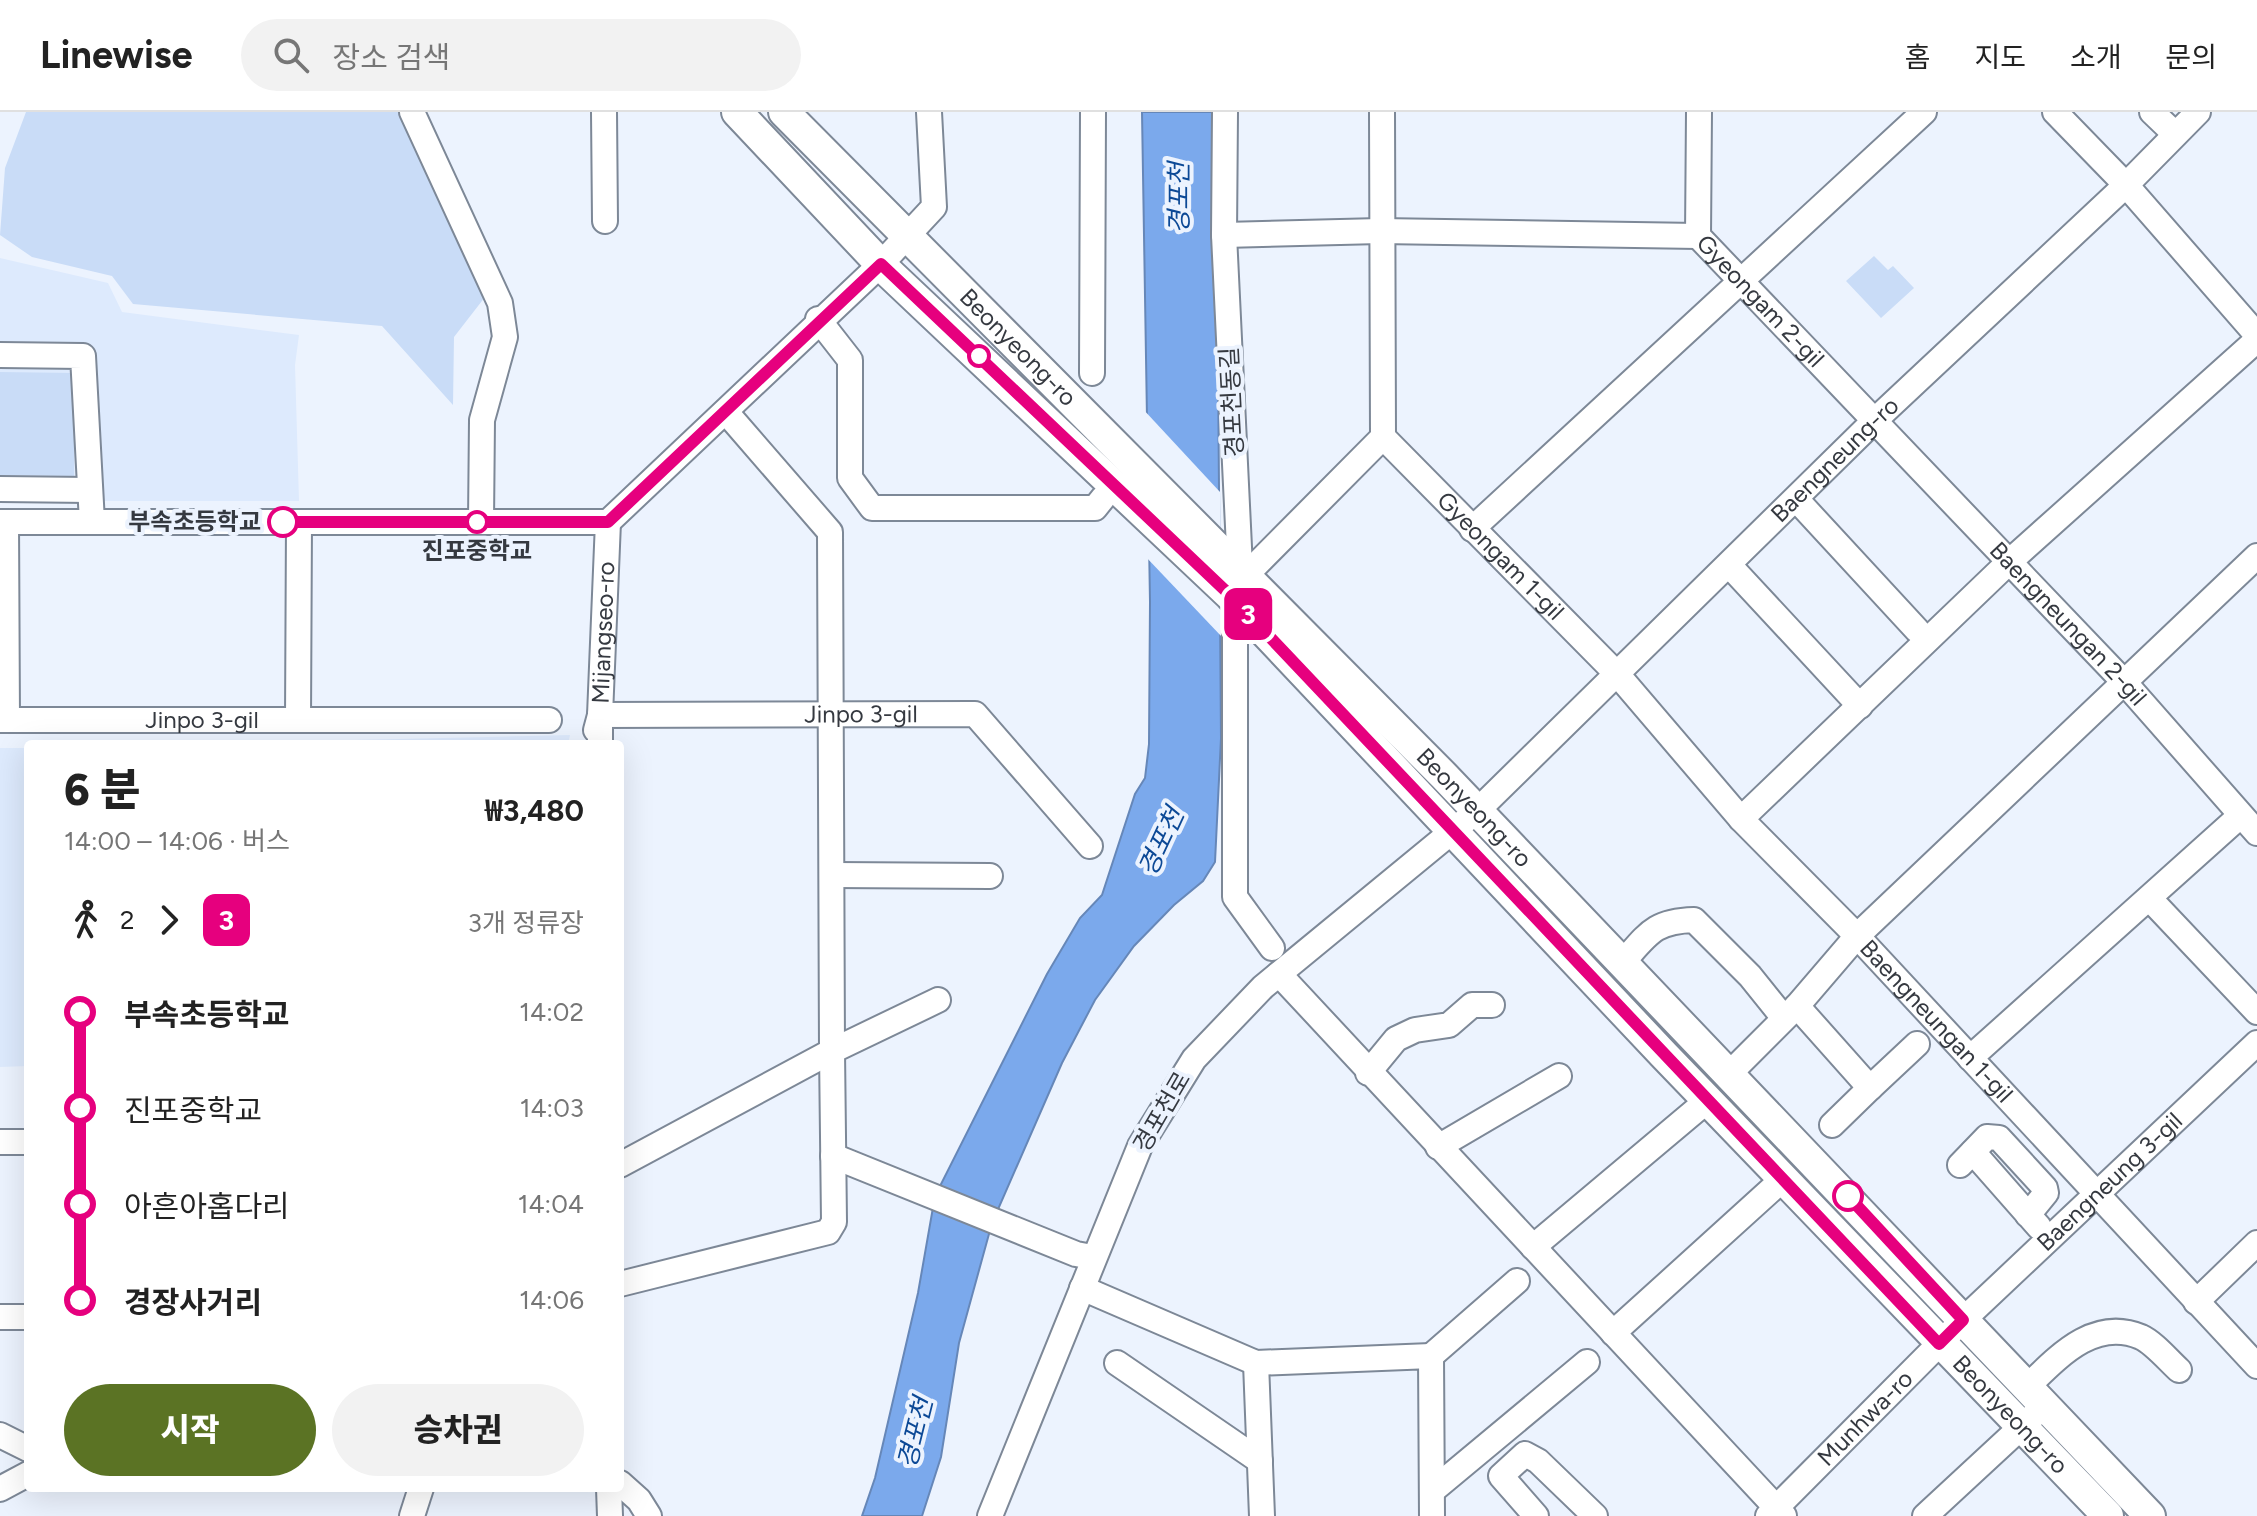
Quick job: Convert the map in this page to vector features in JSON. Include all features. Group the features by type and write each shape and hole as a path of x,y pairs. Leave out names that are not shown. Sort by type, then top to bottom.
{"main road":[{"name":"Beonyeong-ro","path":"737,112 881,264 1097,466 1236,573 1454,831 1939,1344 2108,1516"},
{"name":"Beonyeong-ro","path":"784,112 1236,573 1477,811 2150,1516"},
{"path":"1527,908 1538,900 1565,926 1590,929"},
{"path":"1664,1055 1683,1055 1705,1078 1727,1070"},
{"path":"1754,1148 1762,1141 1769,1141 1814,1186 1838,1186"}],"street":[{"path":"412,112 500,303 505,337 482,420 481,522"},
{"path":"604,112 605,221"},
{"path":"3,720 3,522 608,522 726,412 818,319 909,237 934,207 929,112"},
{"path":"1092,373 1093,112"},
{"name":"경포천동길","path":"1225,112 1224,235 1236,573"},
{"path":"1236,573 1383,437 1382,112"},
{"name":"Gyeongam 2-gil","path":"1699,112 1698,236 1872,423"},
{"path":"1472,529 1738,280 1924,112"},
{"path":"1741,819 2009,562 2257,337 2126,185 2055,112"},
{"path":"2152,112 2175,134"},
{"name":"Baengneung-ro","path":"1477,811 1872,423 2126,185 2198,112"},
{"path":"1224,235 1380,231 1698,236"},
{"path":"818,319 850,360 850,478 872,508 1095,508 1103,498"},
{"path":"0,355 83,356 92,522"},
{"path":"624,1283 828,1232 834,1222 830,532 726,412"},
{"name":"Baengneungan 2-gil","path":"1872,423 2125,683 2249,824"},
{"name":"Gyeongam 1-gil","path":"1383,437 1618,675"},
{"path":"0,489 90,490"},
{"path":"1796,499 1917,630"},
{"path":"298,719 299,522"},
{"name":"Mijangseo-ro","path":"594,740 600,715 608,522"},
{"path":"1727,1070 1790,1012 1857,936 2257,556"},
{"path":"1729,565 1860,706"},
{"path":"1235,632 1235,897 1272,948"},
{"name":"Baengneungan 1-gil","path":"1618,675 1741,819 1857,936 2257,1366"},
{"name":"Jinpo 3-gil","path":"600,715 975,714 1090,846"},
{"path":"600,715 600,740"},
{"name":"Jinpo 3-gil","path":"3,720 133,732 298,719 549,720"},
{"name":"경포천로","path":"990,1516 1082,1288 1084,1256 1140,1146 1194,1059 1279,974 1477,811"},
{"path":"1970,1058 2150,899 2249,824"},
{"path":"834,875 990,876"},
{"path":"2150,899 2257,1012"},
{"path":"1623,962 1653,928 1673,921 1694,920 1870,1088"},
{"path":"1279,974 1776,1513"},
{"path":"624,1163 832,1051 938,1000"},
{"path":"1368,1073 1396,1039 1415,1030 1449,1025 1472,1005 1492,1005"},
{"name":"Baengneung 3-gil","path":"1963,1320 2095,1192 2257,1043"},
{"path":"1832,1125 1917,1044"},
{"path":"1438,1147 1559,1076"},
{"path":"1533,1247 1708,1100"},
{"path":"1966,1158 1987,1137 1999,1138 2045,1188 2046,1193 2028,1215 2049,1238"},
{"path":"0,1142 24,1142"},
{"path":"833,1156 1084,1256"},
{"path":"1613,1333 1783,1179"},
{"path":"2196,1302 2257,1243"},
{"path":"1082,1288 1256,1363 1431,1356 1517,1281"},
{"path":"0,1317 24,1317"},
{"name":"Munhwa-ro","path":"1776,1513 1963,1320"},
{"path":"1925,1516 2022,1427 2036,1396 2068,1347 2110,1330 2143,1337 2179,1370"},
{"path":"1431,1356 1432,1504"},
{"path":"1432,1504 1587,1362"},
{"path":"1117,1363 1260,1461"},
{"path":"1256,1363 1262,1516"},
{"path":"0,1435 24,1447"},
{"path":"1536,1516 1501,1476 1525,1454 1538,1461 1595,1516"},
{"path":"0,1489 24,1476"},
{"path":"624,1487 639,1500 649,1516"},
{"path":"412,1516 420,1492"},
{"path":"609,1492 610,1516"}],"shaded area":[{"path":"26,112 406,112 485,297 454,337 453,405 382,326 133,304 112,276 32,257 0,235 5,168"},
{"path":"1874,256 1888,270 1893,266 1914,288 1881,318 1846,281"},
{"path":"0,258 108,283 122,312 299,335 295,365 299,501 0,501"},
{"path":"0,372 74,373 74,476 0,475"},
{"path":"570,735 569,740 354,740"},
{"path":"0,748 24,748 24,1066 0,1067"}],"water":[{"name":"경포천","path":"1142,112 1216,112 1221,738 1215,862 1203,881 1174,905 1134,946 1095,1000 1062,1063 992,1223 959,1343 941,1457 922,1516 862,1516 875,1478 918,1293 935,1196 1047,974 1080,918 1102,895 1135,794 1145,778 1149,744 1150,602"}],"pier":[{"path":"1142,408 1220,492 1222,637 1145,556"}],"bus line":[{"name":"3","path":"283,522 608,522 726,412 818,319 881,264 1230,595 1939,1344 1963,1320 1848,1196"}],"place":[{"name":"부속초등학교","path":"283,522"},
{"name":"진포중학교","path":"477,522"}]}
